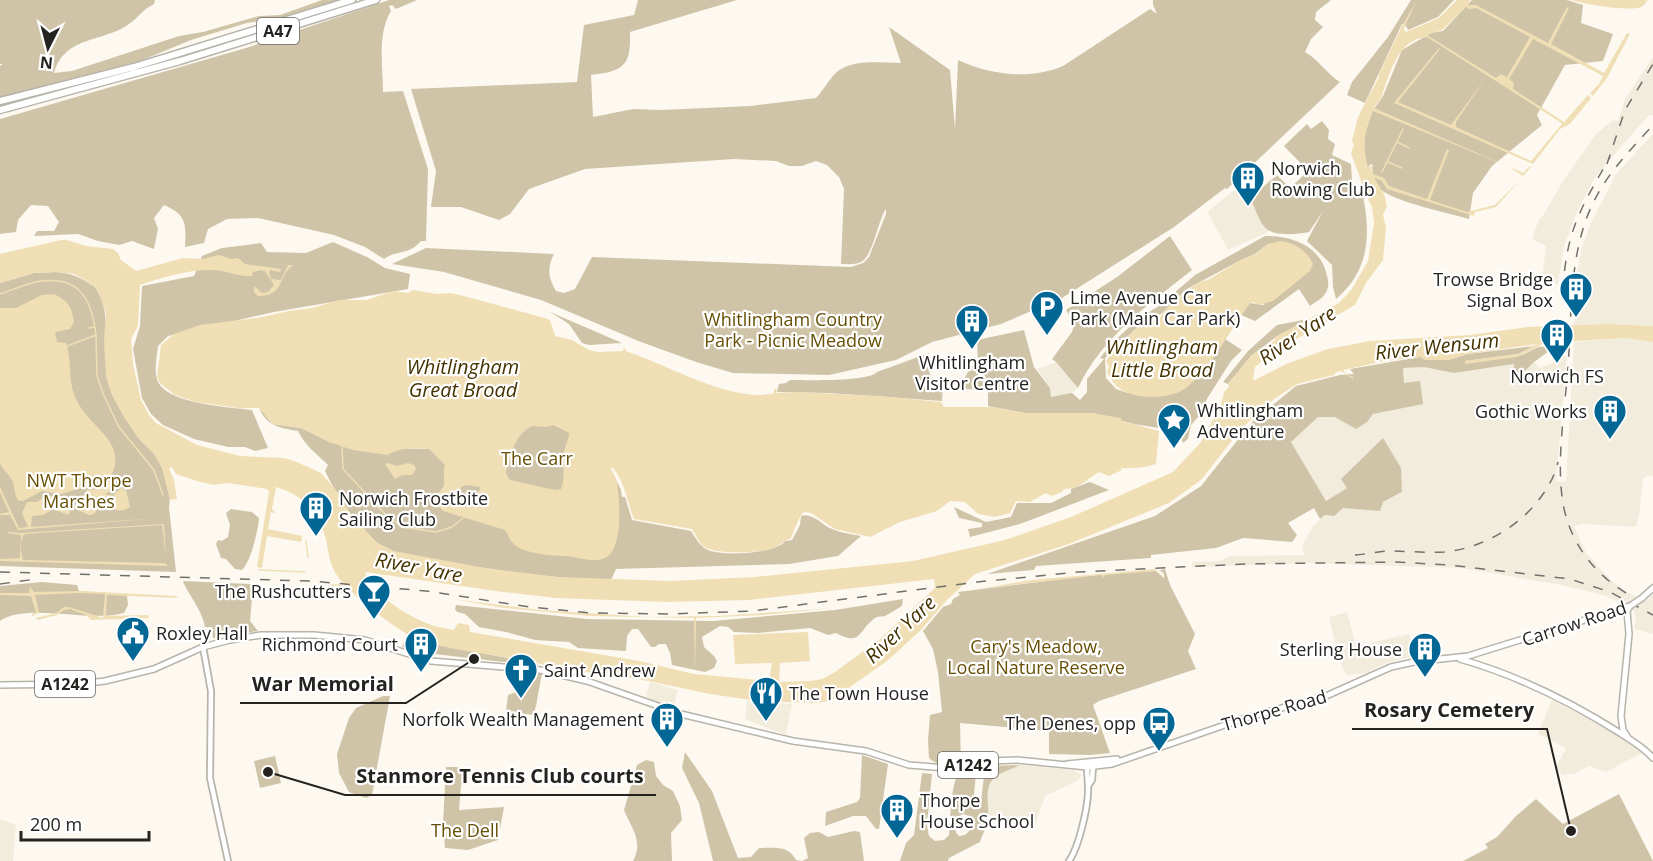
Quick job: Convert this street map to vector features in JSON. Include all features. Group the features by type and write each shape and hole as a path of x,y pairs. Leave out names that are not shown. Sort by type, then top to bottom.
{"highway":[{"name":"A47","path":"0,101 134,67 352,0"},
{"name":"A47","path":"0,110 180,61 376,0"}],"main road":[{"name":"Carrow Road","path":"1492,650 1626,608 1653,588"},
{"path":"1626,608 1629,634 1621,716 1623,730 1629,738"},
{"path":"1613,612 1622,614 1628,620"},
{"name":"A1242","path":"0,685 80,684 126,677 166,665 203,647 236,639 279,634 314,635 362,639 431,661 540,670 587,681 695,718 793,741 866,751 909,765 946,768 988,761 1017,760 1090,764"},
{"path":"1487,667 1485,657 1492,650"},
{"name":"Thorpe Road","path":"1090,764 1125,759 1259,713 1326,696 1391,667 1414,662 1458,659 1492,650"},
{"name":"Thorpe Road","path":"1468,656 1487,667 1564,700 1629,738 1653,758"},
{"name":"Thorpe Road","path":"1458,659 1487,667"},
{"path":"1609,726 1617,725 1621,716"}],"street":[{"path":"203,647 211,691 210,778 228,861"},
{"path":"1070,861 1078,843 1088,786 1092,780 1090,764"}],"shaded area":[{"path":"1653,57 1653,115 1649,115 1619,149 1596,176 1587,192 1564,247 1558,284 1542,282 1546,246 1532,239 1539,219 1596,134 1613,120 1618,121 1625,99"},
{"path":"1653,134 1653,326 1609,324 1574,326 1576,278 1581,251 1590,225 1616,174"},
{"path":"1241,185 1263,224 1270,231 1228,250 1208,213"},
{"path":"1625,338 1653,342 1653,476 1648,475 1643,479 1636,527 1581,524 1574,526 1586,553 1611,580 1627,592 1646,601 1653,595 1653,634 1634,629 1636,618 1634,611 1607,596 1561,585 1462,568 1310,563 1192,567 1192,562 1220,561 1229,556 1304,555 1302,546 1314,525 1326,514 1337,513 1343,508 1358,508 1383,502 1402,493 1347,488 1326,501 1291,442 1318,417 1335,417 1349,424 1367,422 1373,414 1384,411 1404,383 1403,368 1424,367 1454,373 1515,364 1512,384 1534,362 1540,368 1552,363 1560,356 1567,356 1556,481 1566,482 1574,342"},
{"path":"1056,362 1078,388 1072,393 1051,398 1050,388 1037,369"},
{"path":"1347,612 1356,646 1409,634 1415,656 1389,662 1366,673 1346,675 1340,662 1329,617"},
{"path":"650,682 678,690 673,709 646,697"},
{"path":"1552,700 1608,728 1642,753 1606,772 1589,766 1574,774 1562,775 1556,767 1566,748 1538,734"},
{"path":"747,701 792,704 786,735 745,719"},
{"path":"1019,765 1074,770 1082,775 1077,781 1045,796 1035,825 988,815 986,804 989,788 994,778"},
{"path":"0,819 16,825 13,861 0,861"}],"green space":[{"path":"0,0 155,0 154,4 119,30 86,41 67,52 59,61 54,73 72,71 179,36 203,32 259,16 280,15 322,0 339,0 289,17 247,23 191,40 133,64 0,99 0,66 3,64 0,64"},
{"path":"389,0 417,0 396,9 392,5 389,6 391,11 382,40 383,92 403,91 428,169 426,241 421,241 412,249 384,259 365,247 334,235 258,218 227,219 208,229 204,243 185,247 184,221 172,209 164,205 154,218 158,229 154,249 132,241 119,245 78,234 34,236 37,231 54,231 59,222 48,206 31,205 18,220 16,232 0,234 0,119 246,48"},
{"name":"Whitlingham Country Park - Picnic Meadow","path":"638,0 737,0 630,32 629,52 623,65 618,69 591,75 593,117 633,109 750,106 816,98 835,73 845,67 868,63 901,63 889,27 950,70 955,129 958,60 983,69 1010,74 1037,73 1063,66 1150,9 1157,14 1153,0 1331,0 1316,12 1315,20 1323,27 1311,39 1305,52 1340,82 1227,189 1225,188 1174,227 1062,298 1001,324 932,342 896,360 829,375 733,373 641,342 541,300 444,272 392,264 426,248 554,254 549,268 551,281 556,291 564,293 575,289 592,257 851,267 863,263 869,257 886,209 865,258 856,264 841,264 844,189 839,177 827,165 816,161 802,166 789,166 776,161 734,159 585,169 529,189 510,214 499,220 461,207 431,207 436,171 411,89 577,82 584,25 634,15"},
{"path":"1411,0 1454,0 1438,17 1408,30 1402,24 1365,103 1347,95 1352,82 1388,37"},
{"path":"1472,0 1567,0 1583,5 1581,23 1613,34 1603,61 1565,65 1537,115 1542,125 1492,166 1473,193 1469,219 1413,204 1384,192 1374,180 1373,165 1367,166 1363,147 1372,112 1383,96 1402,50 1431,33 1443,31"},
{"path":"1322,121 1329,130 1328,139 1335,144 1332,155 1351,164 1355,193 1363,196 1367,225 1367,239 1361,265 1347,288 1336,299 1332,265 1307,241 1323,211 1309,232 1278,234 1266,229 1250,198 1277,175 1290,188 1308,171 1284,146 1307,124 1311,129"},
{"path":"1170,236 1192,270 1143,309 1113,337 1088,370 1078,388 1052,359 1072,332 1079,309 1069,312 1069,315 1066,310 1117,277"},
{"path":"1265,236 1295,241 1312,250 1319,257 1328,278 1327,290 1322,297 1310,306 1299,289 1255,321 1241,315 1250,303 1264,305 1268,244 1255,254 1187,289 1161,314 1142,323 1105,358 1106,378 1116,389 1128,393 1201,372 1225,339 1242,350 1231,361 1208,397 1199,416 1191,425 1188,439 1183,443 1180,436 1171,430 1134,424 1092,413 1025,413 988,406 988,390 964,389 965,377 972,365 978,364 977,340 1024,330 1034,367 1050,388 1051,397 1072,393 1080,400 1087,392 1087,379 1104,359 1100,358 1111,344 1139,318 1159,306 1195,275"},
{"path":"333,242 385,268 410,274 408,289 274,312 168,336 158,346 156,375 162,387 172,394 198,403 252,410 268,448 255,451 245,447 228,447 194,439 163,425 151,414 142,398 133,349 140,326 142,286 194,276 202,256 222,248 261,243 267,252 306,253"},
{"name":"NWT Thorpe Marshes","path":"56,272 84,280 94,286 101,297 106,323 106,365 112,393 135,432 158,460 167,479 176,572 0,566 0,283 34,273"},
{"path":"550,312 622,343 589,345 582,343 569,324"},
{"path":"1305,321 1276,337 1251,356 1228,384 1223,382 1248,351 1277,325"},
{"path":"1566,345 1564,348 1549,351 1534,362 1511,385 1514,364 1454,373 1424,367 1403,368 1404,383 1420,381 1423,404 1373,414 1367,422 1356,429 1335,417 1318,417 1291,442 1326,501 1347,488 1341,479 1383,438 1401,468 1402,492 1383,502 1380,511 1343,508 1334,516 1325,515 1320,519 1314,508 1288,523 1297,535 1292,542 1243,538 1216,548 1151,555 1151,558 1036,566 1034,570 987,574 1155,516 1201,486 1252,422 1296,386 1340,375 1354,374 1350,369 1420,357 1448,360 1468,354 1535,346 1518,354 1465,361 1522,355 1538,347"},
{"path":"929,353 930,357 926,359 928,368 935,383 943,387 942,401 829,393 777,392 779,384 790,380 836,380 862,377"},
{"path":"259,408 273,424 262,414"},
{"name":"The Carr","path":"273,424 301,428 344,447 429,449 532,426 554,425 569,432 610,468 622,497 625,497 632,520 691,531 706,549 723,553 747,553 771,549 785,541 792,540 800,525 801,516 805,515 835,530 861,536 838,556 789,564 616,569 611,580 528,574 409,556 383,547 368,535 347,509 335,489 325,471 328,465 298,431"},
{"path":"1090,482 1109,490 1020,524 970,537 968,529 982,527 982,523 959,518 954,507 986,522 1011,517 1017,503 1051,503 1071,493 1071,489"},
{"path":"231,509 252,512 259,518 256,538 242,570 235,569 226,559 221,558 216,544 218,540 222,541 228,537 230,525 226,513"},
{"name":"Cary's Meadow, Local Nature Reserve","path":"1165,569 1170,585 1195,634 1188,651 1196,669 1093,705 1110,753 1049,754 1049,731 960,723 961,763 940,764 929,758 930,715 942,712 933,649 923,631 943,607 951,604 953,599 960,595 958,592 1104,574 1156,571 1164,578 1160,570"},
{"path":"184,581 253,586 250,621 258,631 213,638 212,627 205,627"},
{"path":"42,582 77,585 79,591 127,595 128,605 124,613 110,615 26,613 0,621 0,586"},
{"path":"903,599 902,606 885,616 875,618 855,638 844,637 836,633 828,635 810,628 758,633 734,632 728,627 720,626 702,637 704,647 717,661 714,668 705,672 672,665 666,644 651,647 638,629 632,629 627,636 626,651 578,648 569,642 535,640 479,627 465,614 455,609 456,605 587,619 713,621 835,610"},
{"path":"408,634 429,643 538,664 537,666 417,652 402,647"},
{"path":"516,670 542,673 533,715 506,711 508,695 516,692"},
{"path":"383,696 390,696 372,795 366,798 349,792 339,773 337,754 349,718 356,708"},
{"path":"685,752 712,791 738,858 751,857 759,848 776,848 789,852 796,860 802,861 713,861 699,803 682,768"},
{"path":"862,755 888,764 879,829 876,829 866,816 853,816 825,826 826,812 857,802 860,798"},
{"path":"275,756 281,783 260,788 254,761"},
{"path":"646,760 654,762 656,776 663,785 673,791 680,806 682,820 671,833 672,861 633,861 637,841 624,810 637,765"},
{"path":"1019,765 997,776 991,783 988,793 988,820 980,842 949,858 948,861 900,861 906,843 914,835 922,773 932,774 927,825 929,836 935,841 944,840 949,835 954,784 960,772 974,771 976,805 981,802 984,776 988,766","holes":["963,814 967,815 970,822 969,831 959,836 955,829 958,817"]},
{"name":"The Dell","path":"446,767 464,767 465,785 461,785 459,810 504,807 498,840 468,850 445,848 443,823"},
{"path":"1619,794 1653,861 1463,861 1488,848 1485,844 1497,837 1536,799 1563,824"},
{"path":"854,831 860,832 864,861 802,861 808,858 804,838 810,833 819,832 828,837"}],"water":[{"path":"1417,0 1405,26 1406,32 1439,18 1457,0 1470,0 1468,5 1476,5 1548,43 1567,7 1569,8 1551,44 1604,73 1627,33 1630,34 1607,78 1593,96 1590,93 1603,76 1533,39 1509,79 1514,83 1513,89 1564,122 1588,95 1591,98 1570,124 1560,129 1533,164 1394,103 1439,48 1398,102 1451,125 1485,79 1456,122 1456,127 1531,161 1562,124 1427,37 1409,43 1398,57 1389,74 1382,96 1374,108 1523,173 1531,167 1523,176 1509,167 1373,111 1365,138 1367,166 1373,165 1371,170 1373,174 1384,178 1389,186 1427,199 1447,149 1449,150 1430,200 1467,212 1495,205 1521,179 1496,207 1475,212 1474,216 1387,189 1381,180 1374,178 1384,194 1387,206 1383,215 1386,227 1383,260 1366,283 1355,305 1293,341 1298,344 1286,346 1270,355 1255,367 1253,379 1328,349 1370,341 1470,335 1527,327 1609,324 1653,326 1653,342 1625,338 1545,343 1517,357 1465,364 1465,361 1518,354 1537,344 1468,354 1448,360 1425,360 1420,357 1343,370 1347,375 1341,371 1334,375 1297,384 1274,399 1242,428 1201,480 1169,503 1069,544 975,574 947,600 921,630 887,661 830,701 815,703 757,701 603,673 598,676 598,674 453,648 409,635 351,592 338,577 332,565 323,530 318,529 313,520 316,517 299,498 276,487 272,509 275,512 271,512 268,529 302,536 301,542 267,536 262,568 257,567 269,492 267,489 228,483 214,485 200,482 176,474 172,467 169,468 174,480 177,499 170,500 162,468 154,454 139,439 112,395 106,377 104,341 106,313 98,291 74,274 56,272 34,273 0,283 0,254 67,240 86,246 113,249 121,260 136,271 183,258 203,259 218,255 232,259 238,258 245,264 281,269 280,272 270,270 269,272 271,279 281,280 288,265 293,265 277,289 267,295 258,296 254,292 254,286 262,293 268,292 274,285 265,271 261,270 253,272 252,276 215,270 186,272 140,285 138,326 131,339 133,364 141,400 156,423 197,445 240,456 284,458 321,473 336,490 350,513 376,542 394,551 490,569 558,577 670,581 755,577 913,561 1005,540 1071,517 1173,472 1201,442 1221,405 1224,392 1229,387 1228,384 1251,356 1275,340 1275,337 1339,303 1352,289 1368,261 1374,223 1372,207 1351,153 1354,145 1352,141 1358,117","holes":["1466,7 1476,8 1530,37 1507,77 1501,74 1496,78 1427,35 1442,30","365,572 556,598 667,602 749,600 934,579 935,588 880,639 835,672 822,679 779,682 780,663 810,661 808,632 733,635 735,664 772,663 769,681 694,674 639,661 470,632 469,625 458,623 454,630 433,626 409,615 390,602 374,588"]},
{"path":"1571,0 1648,0 1641,7 1627,9"},
{"name":"Whitlingham Little Broad","path":"1280,241 1291,243 1304,251 1313,264 1310,271 1273,301 1259,305 1250,303 1209,364 1190,384 1171,395 1149,397 1128,393 1113,382 1107,372 1109,367 1106,361 1136,329 1147,321 1159,320 1173,302 1195,285 1256,254 1268,244"},
{"name":"Whitlingham Great Broad","path":"413,290 437,294 450,293 545,318 550,320 555,336 572,340 589,350 623,351 624,347 626,351 700,381 739,393 758,395 774,393 774,389 777,389 776,393 881,396 941,402 944,407 993,407 1025,413 1091,413 1121,418 1122,421 1159,431 1156,464 1138,468 1121,468 1122,470 1109,476 1099,472 1079,486 1064,489 1052,496 1046,493 1030,502 1016,501 1010,513 995,517 978,514 965,502 950,501 937,511 900,522 870,537 835,529 811,513 804,512 791,538 771,549 735,552 707,548 700,543 692,529 634,519 620,480 613,468 610,468 617,487 618,534 611,553 600,560 590,560 524,550 513,543 505,530 443,511 433,500 444,486 445,465 429,449 403,449 388,455 353,450 329,442 301,428 273,424 259,408 238,408 196,402 175,395 160,383 157,377 161,345 174,334 200,325 257,318 312,308 339,300 367,300 393,291 408,293","holes":["554,425 569,433 564,453 561,489 555,490 510,480 506,469 519,437 532,426","466,485 481,487 478,493 479,505 461,498 459,492 461,487"]},
{"path":"54,294 68,305 74,322 70,329 55,332 57,342 66,343 74,394 88,417 112,446 115,456 114,468 107,482 93,488 81,488 62,494 42,491 23,501 18,500 12,480 0,462 0,308 16,308 42,295"},
{"path":"408,463 414,465 416,469 412,475 402,475 395,479 385,464 397,466"},
{"path":"116,481 111,491 105,494 113,496 121,488 126,490 130,507 115,510 101,504 94,514 89,515 78,510 79,497 86,494 86,490 97,489 107,482"},
{"path":"0,487 19,528 28,527 22,513 27,502 37,502 46,496 71,498 70,511 68,515 53,509 43,515 32,516 31,527 158,518 18,530 10,515 0,515 9,512"},
{"path":"164,524 166,559 162,525 25,534 21,550 23,560 161,563 167,566 0,561 0,559 20,558 21,535 8,532"},
{"path":"1155,569 1164,578 1155,571 1105,575 1104,578 1101,575 977,589 1031,580"},
{"path":"30,587 34,592 83,591 176,596 178,598 107,595 106,616 148,615 149,618 91,620 86,615 70,609 37,620 36,618 56,613 64,607 103,618 105,594 35,595 39,613 32,616 36,612 31,596 0,595 0,593 29,593"},
{"path":"452,599 540,610 647,617 718,616 836,608 696,618 695,672 694,618 590,616 504,608"}],"waterway":[{"path":"1382,172 1403,129"},
{"path":"1397,142 1409,148"},
{"path":"1388,162 1402,168"},
{"path":"0,294 41,281 55,280 75,287 87,302 96,335 67,346"},
{"path":"89,328 94,327"},
{"path":"96,335 97,376 104,396 119,427 154,470 163,495"},
{"path":"342,447 343,469 385,514 402,527 436,532 452,527 463,518"},
{"path":"306,541 308,557"},
{"path":"259,570 305,572"},
{"path":"332,585 341,585"}],"railway":[{"path":"1607,164 1625,110 1653,64"},
{"path":"1626,593 1606,579 1590,562 1571,531 1563,503 1561,444 1572,291 1581,235 1593,203 1607,179 1653,125"},
{"path":"1563,291 1568,252 1577,220 1610,157"},
{"path":"1355,555 1388,551 1444,552 1468,547 1502,533 1535,505 1551,481 1558,462"},
{"path":"0,572 310,581 426,591 530,607 591,613 670,614 752,611 977,582 1078,572 1244,564 1396,562 1449,565 1570,579 1610,592 1653,615"},
{"path":"0,584 36,579"}],"place":[{"name":"Norwich Rowing Club","path":"1248,207"},
{"name":"Trowse Bridge Signal Box","path":"1576,318"},
{"name":"Lime Avenue Car Park (Main Car Park)","path":"1047,336"},
{"name":"Whitlingham Visitor Centre","path":"972,350"},
{"name":"Norwich FS","path":"1557,364"},
{"name":"Gothic Works","path":"1610,440"},
{"name":"Whitlingham Adventure","path":"1174,449"},
{"name":"Norwich Frostbite Sailing Club","path":"316,537"},
{"name":"The Rushcutters","path":"374,620"},
{"name":"War Memorial","path":"474,659"},
{"name":"Roxley Hall","path":"133,662"},
{"name":"Richmond Court","path":"421,673"},
{"name":"Sterling House","path":"1425,678"},
{"name":"Saint Andrew","path":"521,699"},
{"name":"The Town House","path":"766,722"},
{"name":"Norfolk Wealth Management","path":"667,748"},
{"name":"The Denes, opp","path":"1159,752"},
{"name":"Stanmore Tennis Club courts","path":"268,772"},
{"name":"Rosary Cemetery","path":"1571,831"},
{"name":"Thorpe House School","path":"897,839"}],"water label":[{"name":"River Yare","path":"1297,335"},
{"name":"River Wensum","path":"1437,346"},
{"name":"River Yare","path":"419,567"},
{"name":"River Yare","path":"900,629"}]}
